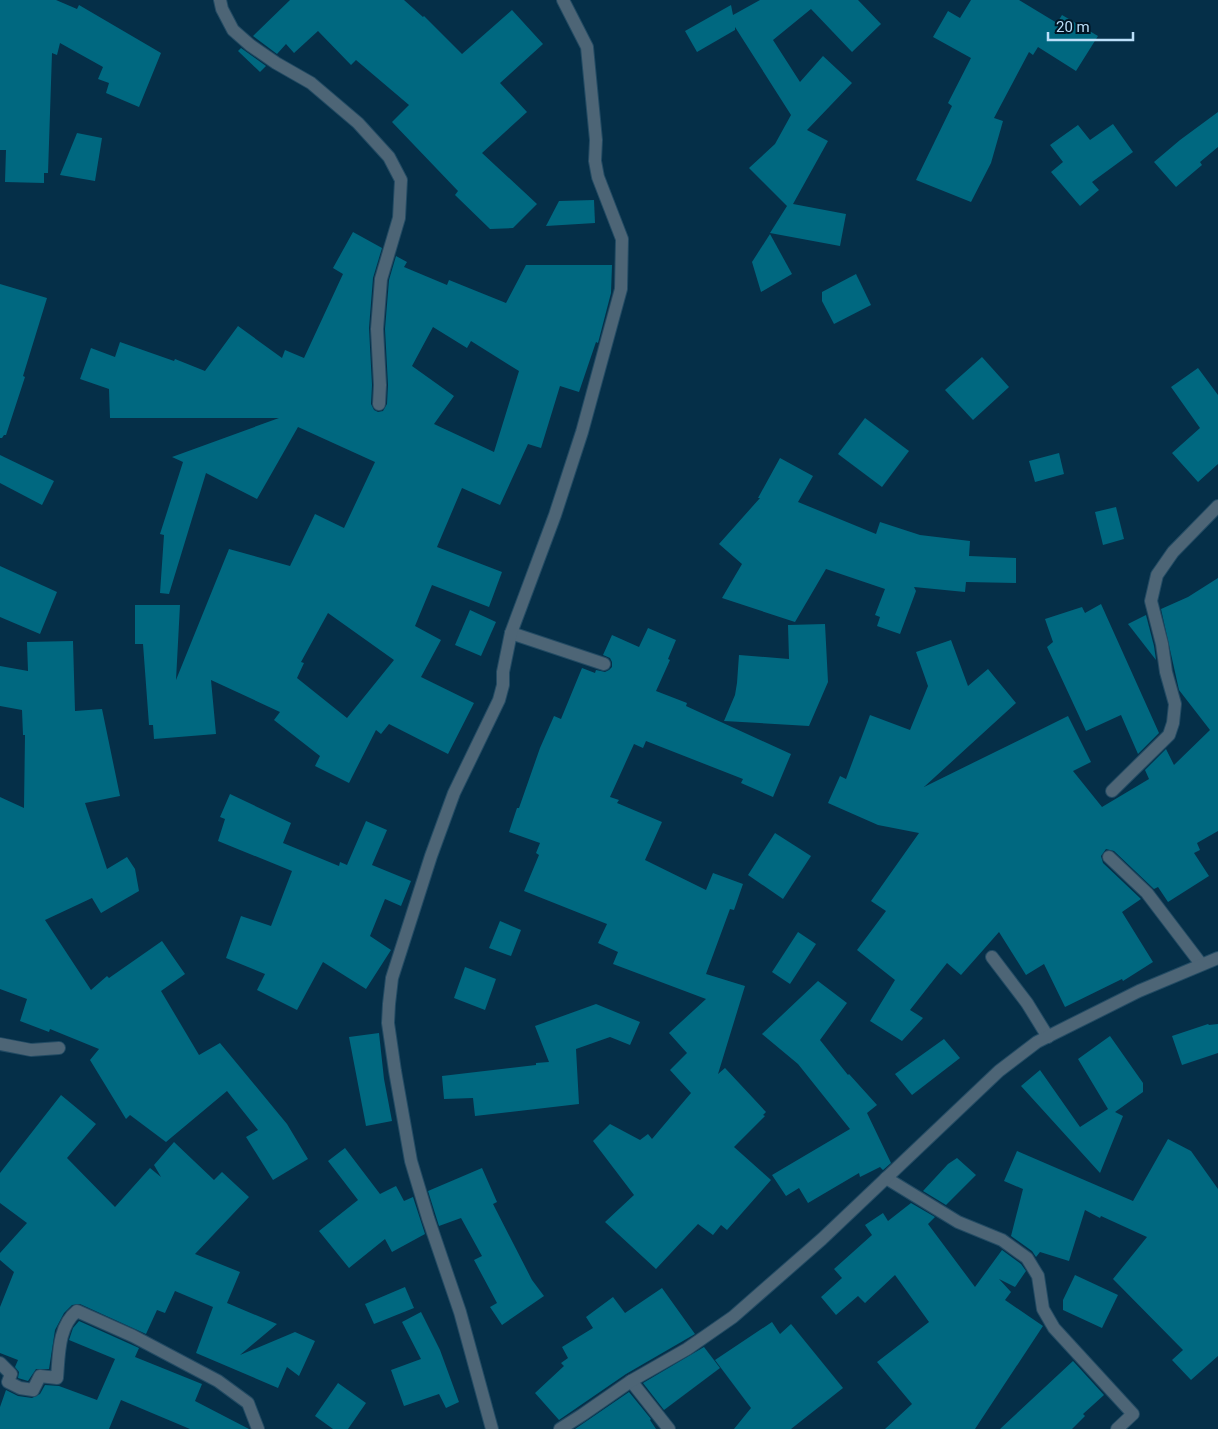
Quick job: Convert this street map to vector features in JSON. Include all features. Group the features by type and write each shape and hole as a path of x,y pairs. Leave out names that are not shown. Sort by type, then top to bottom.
{"street":[{"path":"220,0 222,9 233,30 250,45 276,63 311,83 358,123 389,157 401,180 399,218 381,279 377,329 380,385 379,404"},
{"path":"492,1429 460,1312 411,1161 394,1071 388,1022 388,1004 392,978 454,793 499,700 511,633 555,515 582,432 621,289 622,239 598,177 594,161 596,140 587,48 562,0"},
{"path":"1112,791 1169,735 1176,704 1166,672 1162,644 1151,601 1157,575 1173,552 1218,506"},
{"path":"511,633 604,664"},
{"path":"1109,858 1147,893 1202,964"},
{"path":"992,957 1027,1003 1048,1037"},
{"path":"560,1429 582,1416 631,1381 687,1349 733,1317 822,1239 999,1071 1037,1042 1139,990 1218,958"},
{"path":"0,1044 31,1050 59,1048"},
{"path":"886,1178 958,1222 1002,1240 1027,1258 1038,1276 1043,1309 1050,1322 1133,1414 1117,1429"},
{"path":"0,1363 10,1374 8,1382 20,1388 33,1390 40,1376 57,1378 60,1344 69,1317 77,1311 133,1336 212,1378 248,1403 258,1429"},
{"path":"631,1381 669,1429"}],"building":[{"path":"0,0 56,0 77,9 79,5 161,53 139,107 106,93 109,83 98,79 103,67 60,43 57,55 52,53 48,173 44,173 44,183 5,182 6,150 0,150"},
{"path":"290,0 404,0 424,16 462,54 512,10 543,44 500,83 527,112 482,153 537,204 513,228 490,229 455,195 458,191 392,122 409,105 356,60 351,65 318,31 294,53 286,44 277,54 253,36"},
{"path":"760,0 858,0 881,24 852,52 811,9 773,40 800,82 823,56 852,83 807,130 828,141 793,204 846,214 840,246 770,233 787,206 749,168 775,144 791,115 735,27 735,30 697,52 685,31 731,5 733,15"},
{"path":"971,0 1019,0 1057,23 1062,15 1098,36 1076,71 1038,47 1033,55 1029,52 994,118 1003,121 991,163 971,202 916,180 952,106 948,103 971,58 933,37 948,11 960,18"},
{"path":"241,48 266,66 260,72 238,51"},
{"path":"1218,112 1218,147 1200,162 1202,165 1176,187 1154,162"},
{"path":"1113,124 1133,152 1092,182 1099,190 1080,206 1051,172 1063,162 1050,145 1078,125 1090,140"},
{"path":"77,133 102,138 95,181 60,175"},
{"path":"594,200 595,223 546,226 559,201"},
{"path":"353,232 382,248 373,278 369,328 371,404 374,410 378,412 383,411 387,404 388,385 385,329 389,280 396,256 407,262 404,267 447,285 449,280 506,303 526,265 612,265 611,293 598,343 596,342 579,392 560,386 541,448 528,444 500,505 462,488 437,547 502,572 489,607 432,585 415,626 441,640 421,677 474,703 448,754 389,724 381,734 376,730 349,783 315,766 320,756 274,720 280,712 211,680 216,734 154,739 153,725 149,725 143,644 135,644 135,605 180,605 176,680 229,549 290,566 315,514 344,528 375,462 298,427 257,499 206,473 169,594 160,593 164,535 160,534 183,462 172,457 279,418 110,418 109,389 80,379 91,348 115,357 120,342 174,361 175,359 205,371 238,326 282,358 285,350 304,358 343,274 333,268","holes":["433,327 467,348 471,341 519,371 494,452 434,424 454,396 412,366","328,613 394,660 347,718 297,678 304,663 301,662"]},
{"path":"770,234 792,274 761,292 752,262"},
{"path":"856,274 871,305 834,324 822,301 822,292"},
{"path":"0,284 47,298 23,376 25,377 6,435 2,438 0,438"},
{"path":"982,357 1009,387 973,420 945,390"},
{"path":"1198,368 1218,395 1218,464 1198,482 1172,453 1200,428 1171,387"},
{"path":"865,418 909,451 882,487 838,454"},
{"path":"1059,453 1064,474 1035,482 1029,461"},
{"path":"0,455 54,481 42,505 0,483"},
{"path":"780,458 813,476 798,502 876,534 880,522 920,535 970,541 969,556 1016,558 1016,583 966,582 965,592 914,587 916,591 900,634 877,626 880,617 875,615 885,589 826,569 795,622 722,598 742,564 719,544 760,498 758,498"},
{"path":"1116,507 1124,539 1103,545 1095,512"},
{"path":"0,566 57,592 40,634 0,617"},
{"path":"1218,578 1218,831 1197,843 1200,850 1194,853 1209,876 1168,902 1158,887 1154,889 1114,851 1106,849 1101,856 1103,863 1141,899 1122,912 1153,962 1123,981 1122,979 1065,1007 1044,964 1026,975 999,932 961,975 947,963 910,1010 923,1018 902,1041 870,1021 895,980 857,950 886,911 871,901 919,833 878,825 828,803 840,776 846,779 870,715 910,730 928,686 916,652 951,640 968,686 988,669 1016,703 924,787 1068,716 1091,762 1073,771 1102,807 1149,779 1145,770 1166,749 1174,765 1210,730 1179,690 1161,609 1188,597"},
{"path":"1101,604 1159,733 1138,754 1121,715 1086,731 1047,647 1053,642 1045,619 1082,607 1085,613"},
{"path":"470,610 496,622 481,656 455,645"},
{"path":"1146,615 1154,646 1156,660 1128,624"},
{"path":"825,624 828,682 809,726 724,721 735,695 739,655 789,659 788,625"},
{"path":"648,628 676,640 668,659 670,660 656,691 687,703 686,706 791,754 773,797 741,783 743,779 646,741 643,748 634,744 610,797 619,800 617,803 662,822 645,860 706,890 713,873 743,884 734,910 730,909 706,974 745,986 718,1074 725,1068 766,1112 763,1115 765,1116 734,1147 771,1180 727,1230 721,1225 713,1235 698,1224 656,1269 605,1222 634,1195 593,1141 610,1124 640,1140 648,1134 652,1139 691,1093 670,1070 687,1053 669,1033 706,999 613,964 618,952 598,943 607,924 524,891 539,855 536,853 540,843 509,832 554,716 561,719 582,668 595,673 596,670 605,672 609,670 612,667 612,662 610,658 603,655 612,635 639,647"},
{"path":"73,641 75,711 102,709 120,796 85,803 107,869 127,857 135,869 139,891 101,913 92,898 45,920 91,990 107,976 109,978 162,941 185,974 161,991 199,1055 220,1043 287,1124 308,1159 273,1180 246,1137 258,1130 227,1091 166,1142 130,1115 126,1119 90,1060 99,1049 50,1029 49,1032 20,1021 27,999 0,989 0,797 24,808 25,735 23,735 22,710 0,706 0,666 28,671 27,642"},
{"path":"230,794 291,823 283,843 339,866 340,862 347,865 366,821 387,830 372,865 411,881 401,906 385,899 370,936 391,950 366,989 323,962 297,1010 257,990 265,974 226,958 241,916 271,926 292,871 218,841 225,819 220,817"},
{"path":"775,833 811,856 783,899 748,875"},
{"path":"500,921 521,930 511,956 489,948"},
{"path":"798,932 816,944 790,984 772,972"},
{"path":"465,967 496,979 485,1010 454,998"},
{"path":"818,981 847,1003 820,1040 848,1075 877,1105 867,1113 891,1163 883,1170 880,1167 860,1177 859,1173 808,1203 799,1188 786,1196 772,1175 850,1129 798,1064 762,1034"},
{"path":"596,1004 640,1022 630,1045 610,1037 576,1049 579,1104 475,1116 473,1098 444,1099 442,1076 549,1062 535,1026"},
{"path":"1208,1024 1218,1024 1218,1053 1182,1065 1172,1036"},
{"path":"379,1033 384,1079 392,1121 366,1126 349,1037"},
{"path":"1110,1036 1143,1083 1143,1092 1115,1112 1123,1116 1100,1173 1021,1086 1040,1070 1080,1127 1108,1109 1078,1059"},
{"path":"944,1039 960,1058 912,1095 895,1074"},
{"path":"61,1095 96,1124 67,1158 115,1207 150,1168 161,1177 154,1165 174,1142 214,1180 222,1172 249,1197 195,1254 240,1272 227,1303 277,1324 240,1355 295,1332 315,1341 299,1376 287,1367 278,1388 196,1353 213,1307 175,1291 165,1313 157,1310 146,1334 80,1304 72,1305 64,1313 55,1330 49,1369 36,1369 28,1381 18,1378 19,1372 15,1367 18,1360 0,1353 0,1307 14,1272 0,1260 0,1253 27,1223 0,1203 0,1173"},
{"path":"1168,1139 1191,1151 1218,1189 1218,1356 1191,1380 1172,1360 1183,1350 1113,1279 1147,1237 1085,1210 1069,1261 1040,1252 1036,1257 1032,1251 1011,1236 1023,1189 1004,1181 1017,1151 1133,1201"},
{"path":"345,1148 380,1194 396,1186 404,1201 413,1197 425,1234 392,1252 385,1239 349,1268 319,1231 358,1200 328,1161"},
{"path":"957,1158 976,1175 946,1205 923,1191 948,1164"},
{"path":"482,1168 497,1202 493,1204 532,1280 544,1296 502,1325 490,1307 497,1303 474,1260 482,1256 461,1218 439,1226 428,1191"},
{"path":"911,1203 935,1217 928,1224 975,1287 1002,1250 1021,1264 1026,1271 1015,1287 999,1279 1011,1292 1005,1300 1043,1326 975,1429 885,1429 912,1404 877,1362 929,1322 895,1275 865,1303 858,1296 836,1315 821,1297 842,1278 834,1269 872,1235 865,1225 883,1213 888,1221"},
{"path":"1075,1275 1118,1295 1102,1328 1063,1310 1063,1300"},
{"path":"405,1287 414,1308 374,1324 365,1304"},
{"path":"662,1288 695,1334 626,1374 559,1420 535,1393 564,1366 561,1363 568,1358 562,1347 593,1328 586,1317 613,1297 625,1313"},
{"path":"421,1312 440,1350 459,1402 446,1408 439,1394 404,1406 391,1370 421,1359 402,1322"},
{"path":"79,1321 139,1348 135,1357 202,1384 195,1401 249,1429 190,1429 121,1400 109,1429 0,1429 0,1407 6,1390 18,1396 32,1398 40,1394 45,1385 59,1386 97,1400 115,1359 69,1340 73,1328"},
{"path":"772,1322 780,1334 791,1324 843,1388 791,1429 734,1429 751,1408 715,1360"},
{"path":"704,1347 720,1368 664,1410 643,1383"},
{"path":"1073,1361 1104,1395 1083,1414 1085,1416 1072,1429 1000,1429"},
{"path":"338,1383 366,1403 348,1429 333,1429 315,1416"},
{"path":"629,1392 651,1419 656,1429 575,1429"}]}
